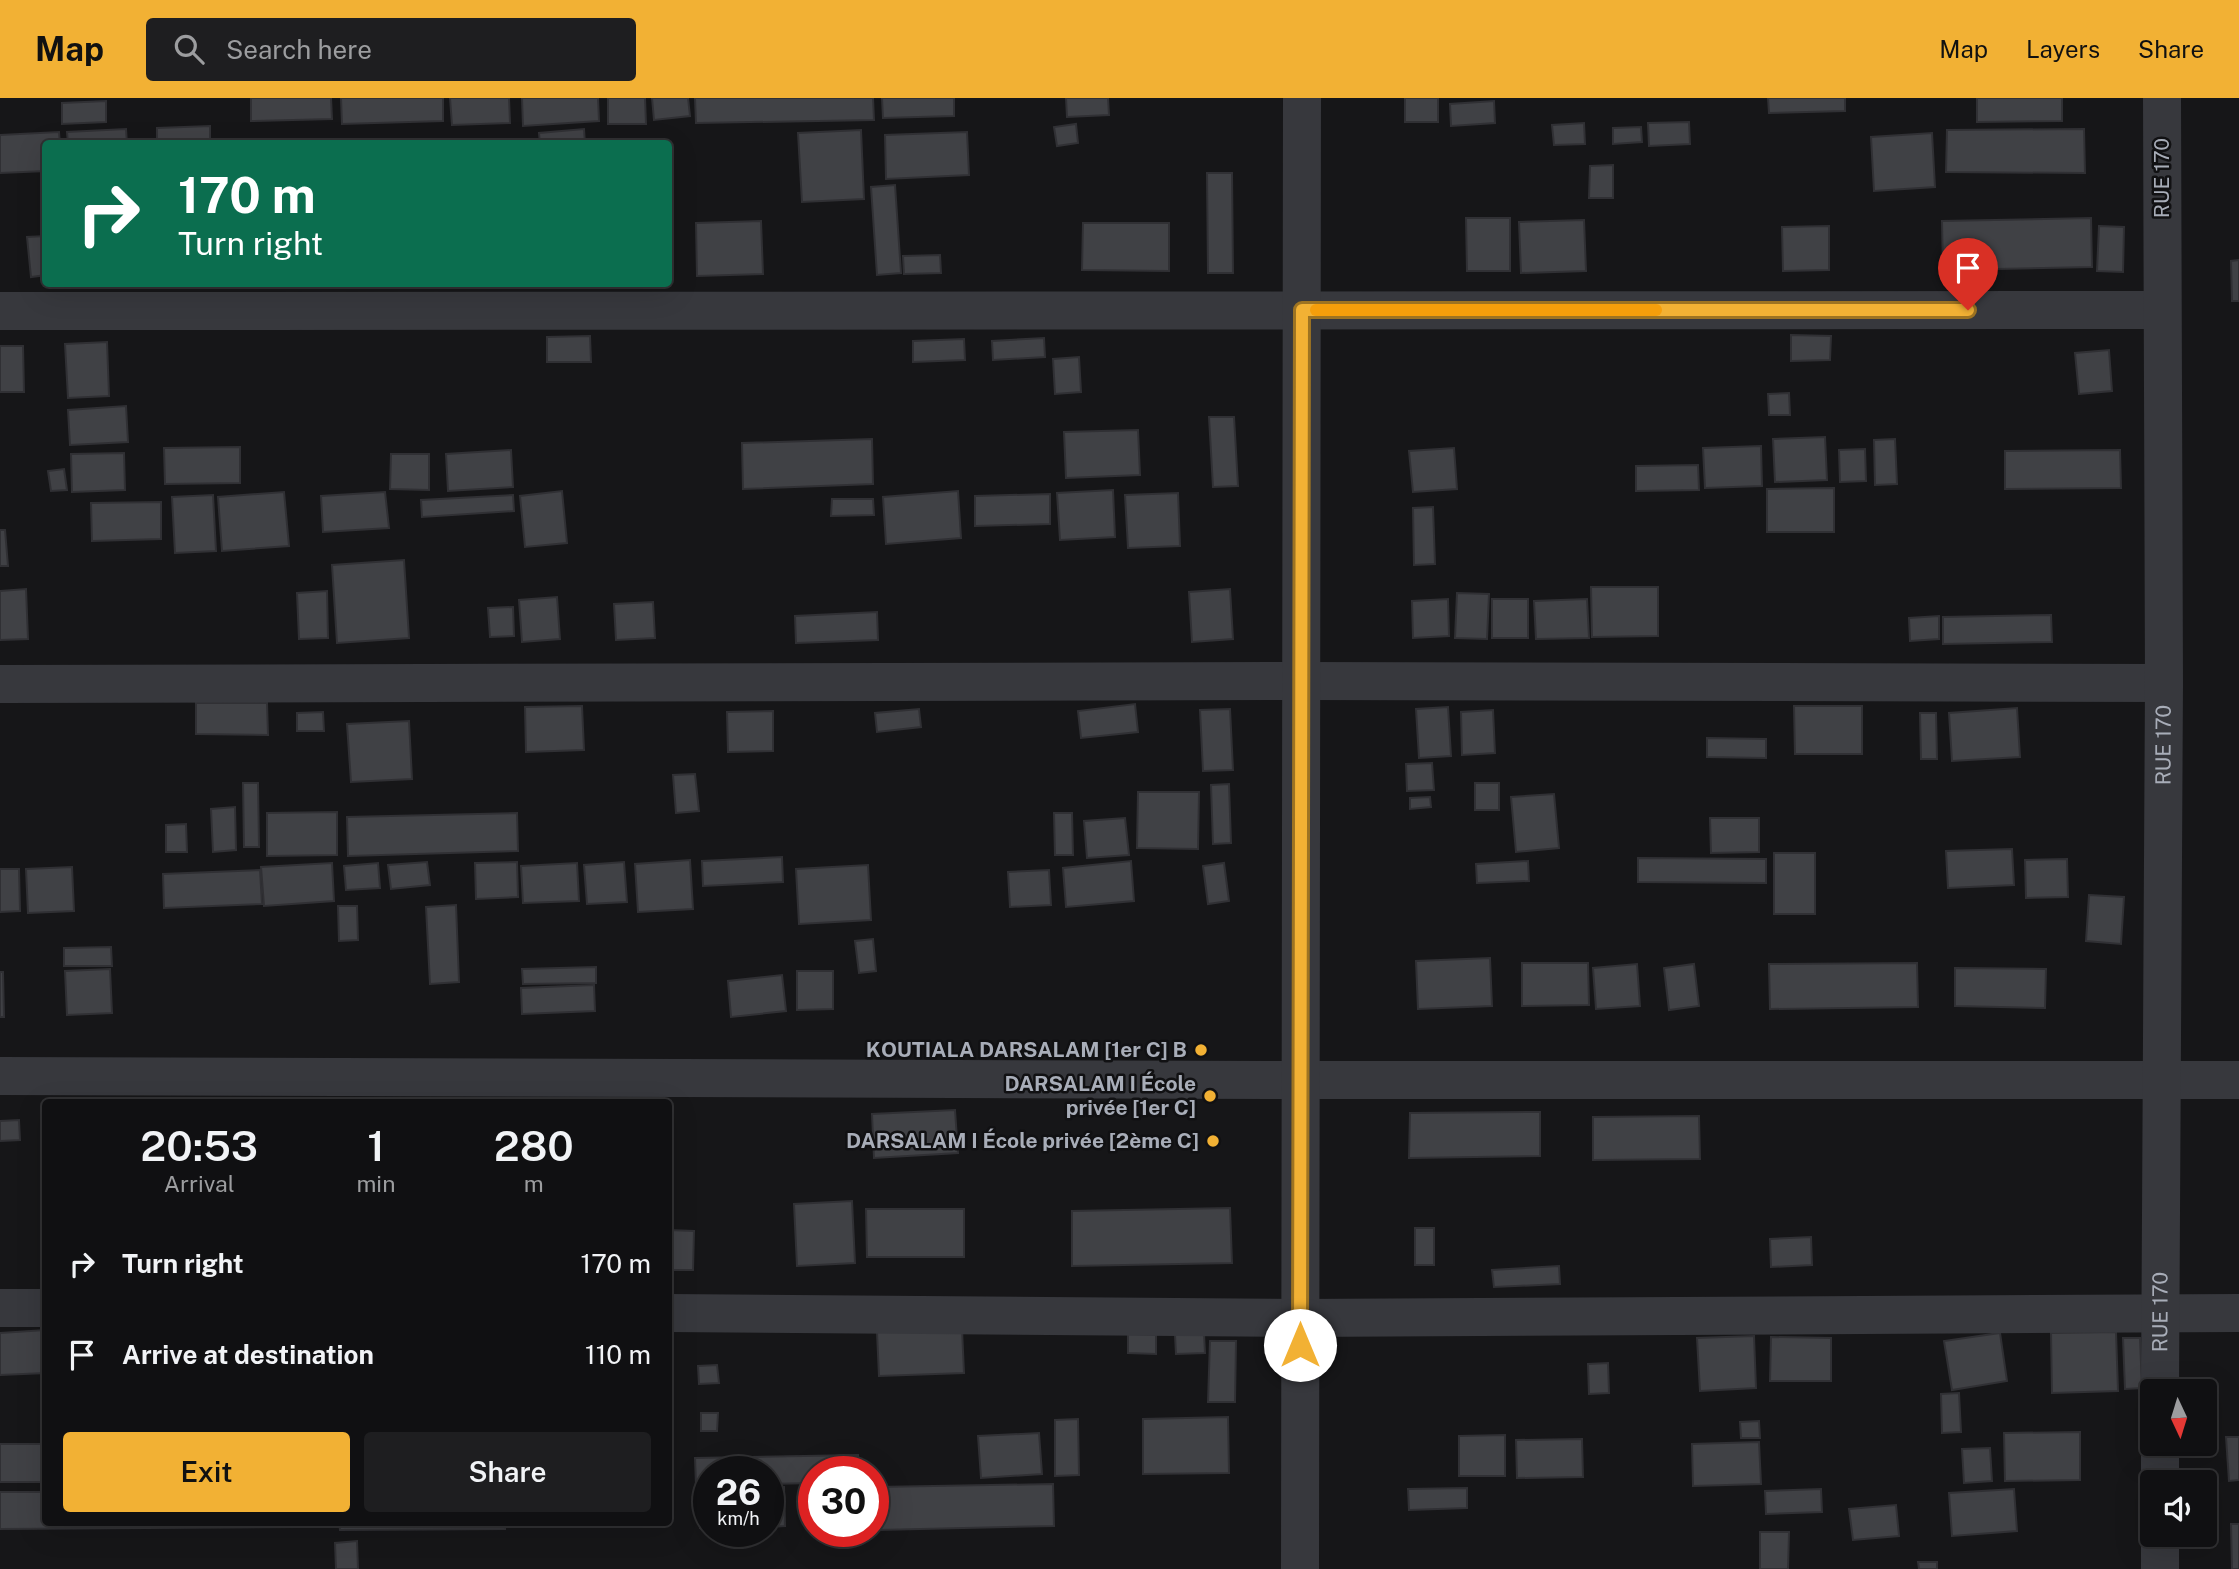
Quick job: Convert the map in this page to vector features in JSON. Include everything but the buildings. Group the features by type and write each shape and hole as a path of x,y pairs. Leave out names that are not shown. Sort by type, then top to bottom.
{"street":[{"path":"1300,1569 1302,98"},
{"name":"RUE 170","path":"2160,1379 2164,683 2162,98"},
{"path":"0,311 2162,310"},
{"path":"0,684 1301,681 2164,683"},
{"path":"0,1076 2239,1080"},
{"path":"0,1308 42,1308"},
{"path":"672,1313 1300,1318 2239,1313"},
{"path":"2160,1547 2160,1569"}],"slow traffic":[{"path":"1316,310 1656,310"}],"place":[{"name":"KOUTIALA DARSALAM [1er C] B","path":"1201,1050"},
{"name":"DARSALAM I École privée [1er C]","path":"1210,1096"},
{"name":"DARSALAM I École privée [2ème C]","path":"1213,1141"}],"route":[{"path":"1300,1345 1302,310 1968,310"}]}
